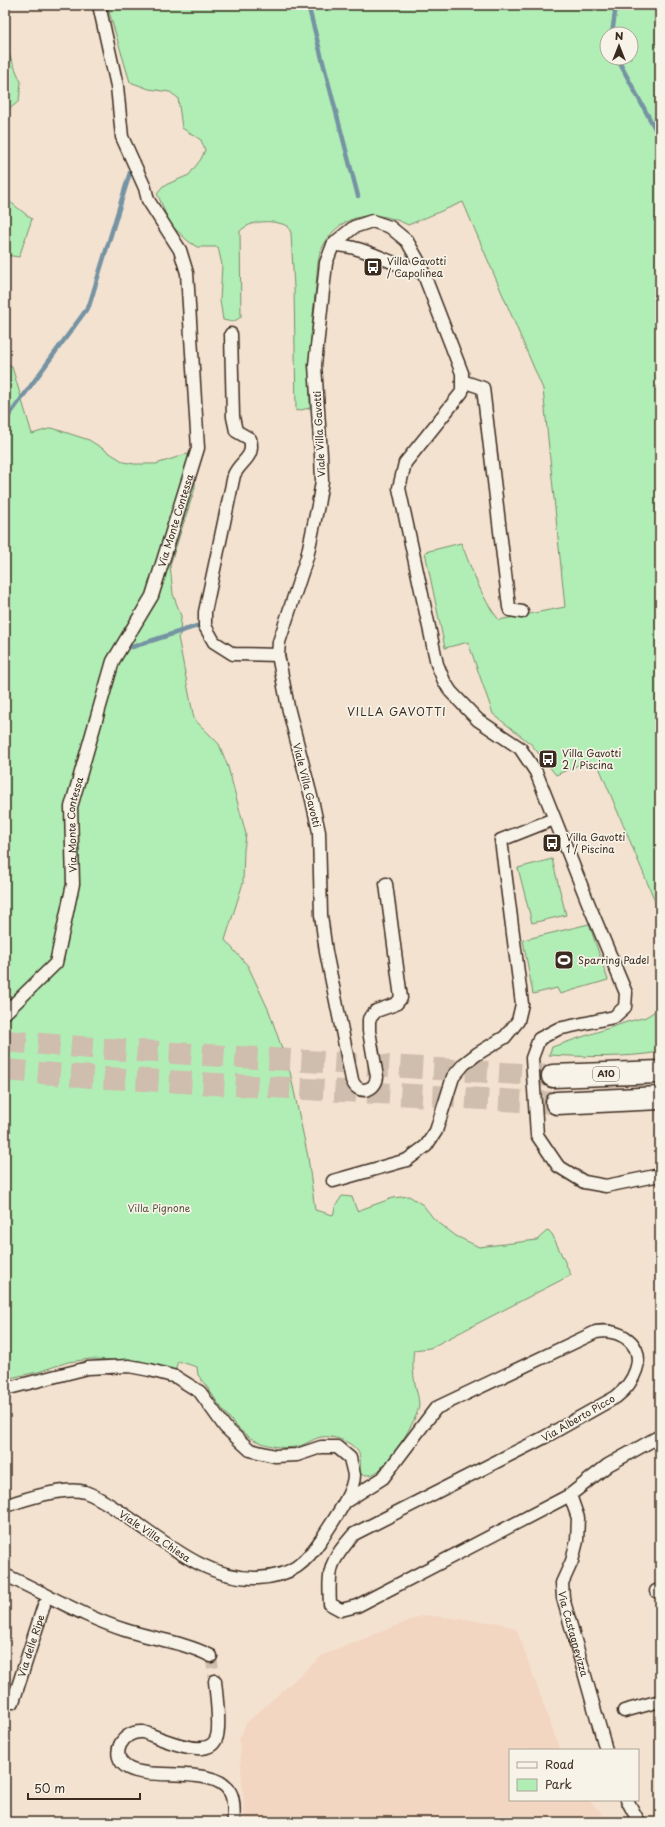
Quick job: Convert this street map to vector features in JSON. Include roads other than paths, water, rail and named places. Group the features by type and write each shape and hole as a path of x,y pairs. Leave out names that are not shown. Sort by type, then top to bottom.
{"highway":[{"name":"A10","path":"553,1076 660,1072"},
{"path":"557,1103 660,1098"}],"street":[{"name":"Via Monte Contessa","path":"5,1013 56,963 73,884 72,807 113,661 152,596 198,448 187,273 180,250 148,200 122,137 117,86 99,5"},
{"name":"Viale Villa Gavotti","path":"386,884 401,998 396,1004 376,1011 369,1019 369,1031 377,1081 372,1088 364,1090 356,1087 352,1080 326,952 321,915 319,832 288,706 278,655 279,642 307,557 322,481 315,365 326,263 333,245 354,227 372,221 390,227 407,241 419,262 462,374 462,381"},
{"path":"333,245 348,245 406,269 422,272"},
{"path":"231,334 233,417 236,431 250,439 252,446 250,455 238,467 234,475 205,612 205,626 214,642 233,654 278,655"},
{"path":"522,612 510,610 509,607 483,388 462,381 462,392 405,463 399,488 437,664 444,681 451,692 478,720 520,748 536,772 626,993 625,1007 614,1017 558,1029 539,1039 532,1058 537,1135 558,1166 584,1182 606,1186 660,1175"},
{"path":"333,1181 407,1160 426,1146 436,1131 453,1077 464,1064 477,1054 505,1037 518,1021 522,1004 501,840 554,818"},
{"name":"Via Alberto Picco","path":"345,1502 383,1478 436,1408 596,1332 606,1331 620,1334 631,1343 636,1351 638,1361 636,1370 626,1388 616,1397 543,1438 354,1534 336,1555 329,1576 330,1604 341,1610 357,1606 570,1495"},
{"name":"Viale Villa Chiesa","path":"5,1389 88,1368 129,1366 172,1375 200,1392 225,1427 250,1450 274,1456 297,1455 321,1447 337,1447 350,1458 354,1477 345,1502 312,1553 304,1562 293,1570 279,1576 247,1578 230,1575 191,1560 112,1507 83,1492 70,1491 40,1496 5,1506"},
{"path":"570,1495 608,1465 660,1436"},
{"name":"Via Castagnevizza","path":"570,1495 578,1518 577,1541 572,1561 562,1584 563,1598 606,1749"},
{"path":"5,1575 103,1622 125,1630 198,1650 211,1656"},
{"name":"Via delle Ripe","path":"5,1702 13,1702 44,1605"},
{"path":"215,1681 217,1736 216,1741 211,1746 205,1748 191,1748 137,1731 125,1736 119,1747 119,1753 124,1765 129,1768 152,1773 190,1775 220,1782 226,1786 232,1799 234,1822"},
{"path":"624,1711 660,1701"},
{"path":"628,1801 639,1822"}],"waterway":[{"path":"308,5 358,196"},
{"path":"613,26 616,5"},
{"path":"621,66 660,138"},
{"path":"5,421 89,306 132,166"},
{"path":"132,647 197,626"}],"tunnel":[{"path":"5,1041 92,1048 553,1076"},
{"path":"5,1070 92,1077 557,1103"},
{"path":"211,1656 215,1681"}],"place":[{"name":"Villa Gavotti / Capolinea","path":"373,267"},
{"name":"Villa Gavotti 2 / Piscina","path":"548,759"},
{"name":"Villa Gavotti 1 / Piscina","path":"552,843"},
{"name":"Sparring Padel","path":"564,960"}],"district":[{"name":"VILLA GAVOTTI","path":"397,712"}],"park label":[{"name":"Villa Pignone","path":"159,1208"}]}
